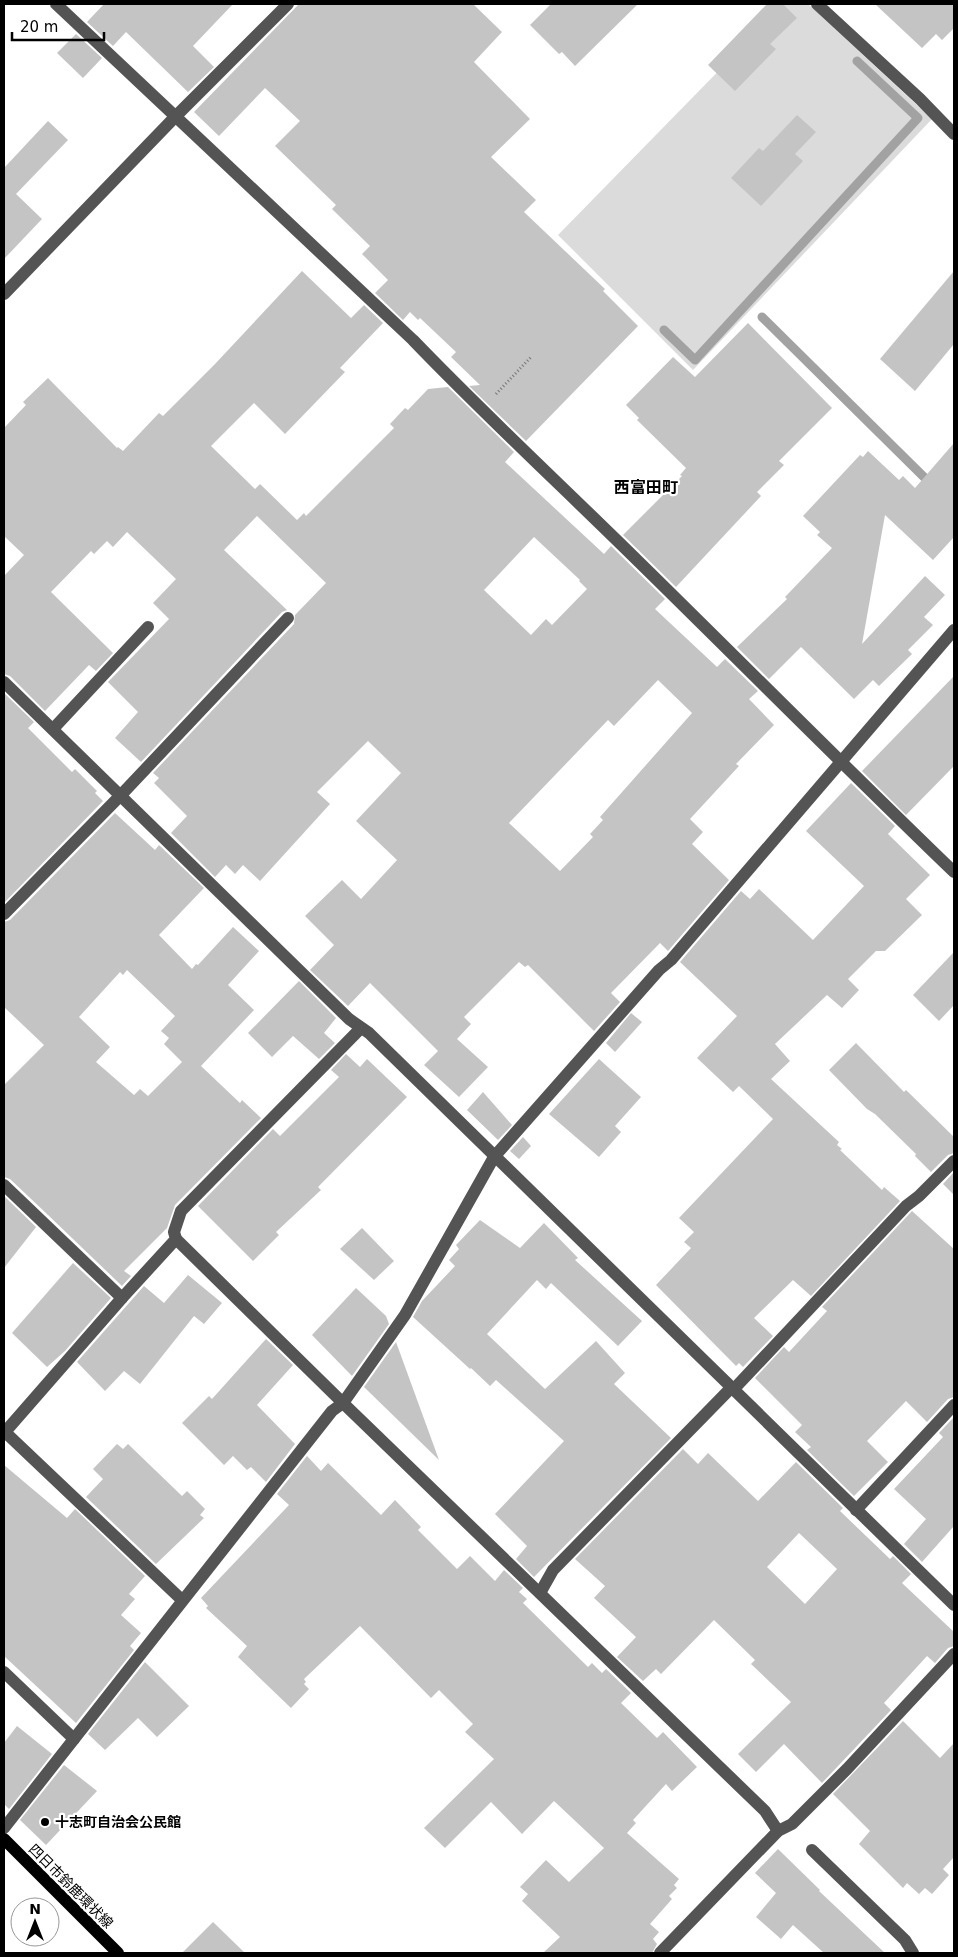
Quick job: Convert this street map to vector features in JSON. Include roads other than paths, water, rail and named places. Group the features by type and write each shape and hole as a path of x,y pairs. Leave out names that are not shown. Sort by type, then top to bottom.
{"main road":[{"name":"四日市鈴鹿環状線","path":"4,1839 118,1953"}],"street":[{"path":"56,4 413,340 841,763 954,872"},
{"path":"4,294 175,117 288,4"},
{"path":"817,4 920,99 954,134"},
{"path":"4,914 121,796 288,618"},
{"path":"52,729 148,627"},
{"path":"4,1828 332,1411 342,1403 406,1315 494,1157 658,970 671,960 954,630"},
{"path":"4,682 335,1006 368,1033 954,1604"},
{"path":"361,1028 181,1211 174,1232 176,1239 342,1403 765,1811 778,1831"},
{"path":"540,1593 553,1570 732,1389 906,1206 919,1196 954,1160"},
{"path":"4,1184 122,1298"},
{"path":"176,1239 122,1298 5,1434 182,1600"},
{"path":"856,1510 954,1405"},
{"path":"660,1953 778,1831 792,1824 847,1769 954,1654"},
{"path":"4,1672 74,1739"},
{"path":"812,1850 905,1940 913,1953"}],"waterway":[{"path":"664,330 695,360 918,118 857,61"},
{"path":"762,317 932,485"}],"place":[{"name":"十志町自治会公民館","path":"45,1822"}],"district":[{"name":"西富田町","path":"646,487"}]}
